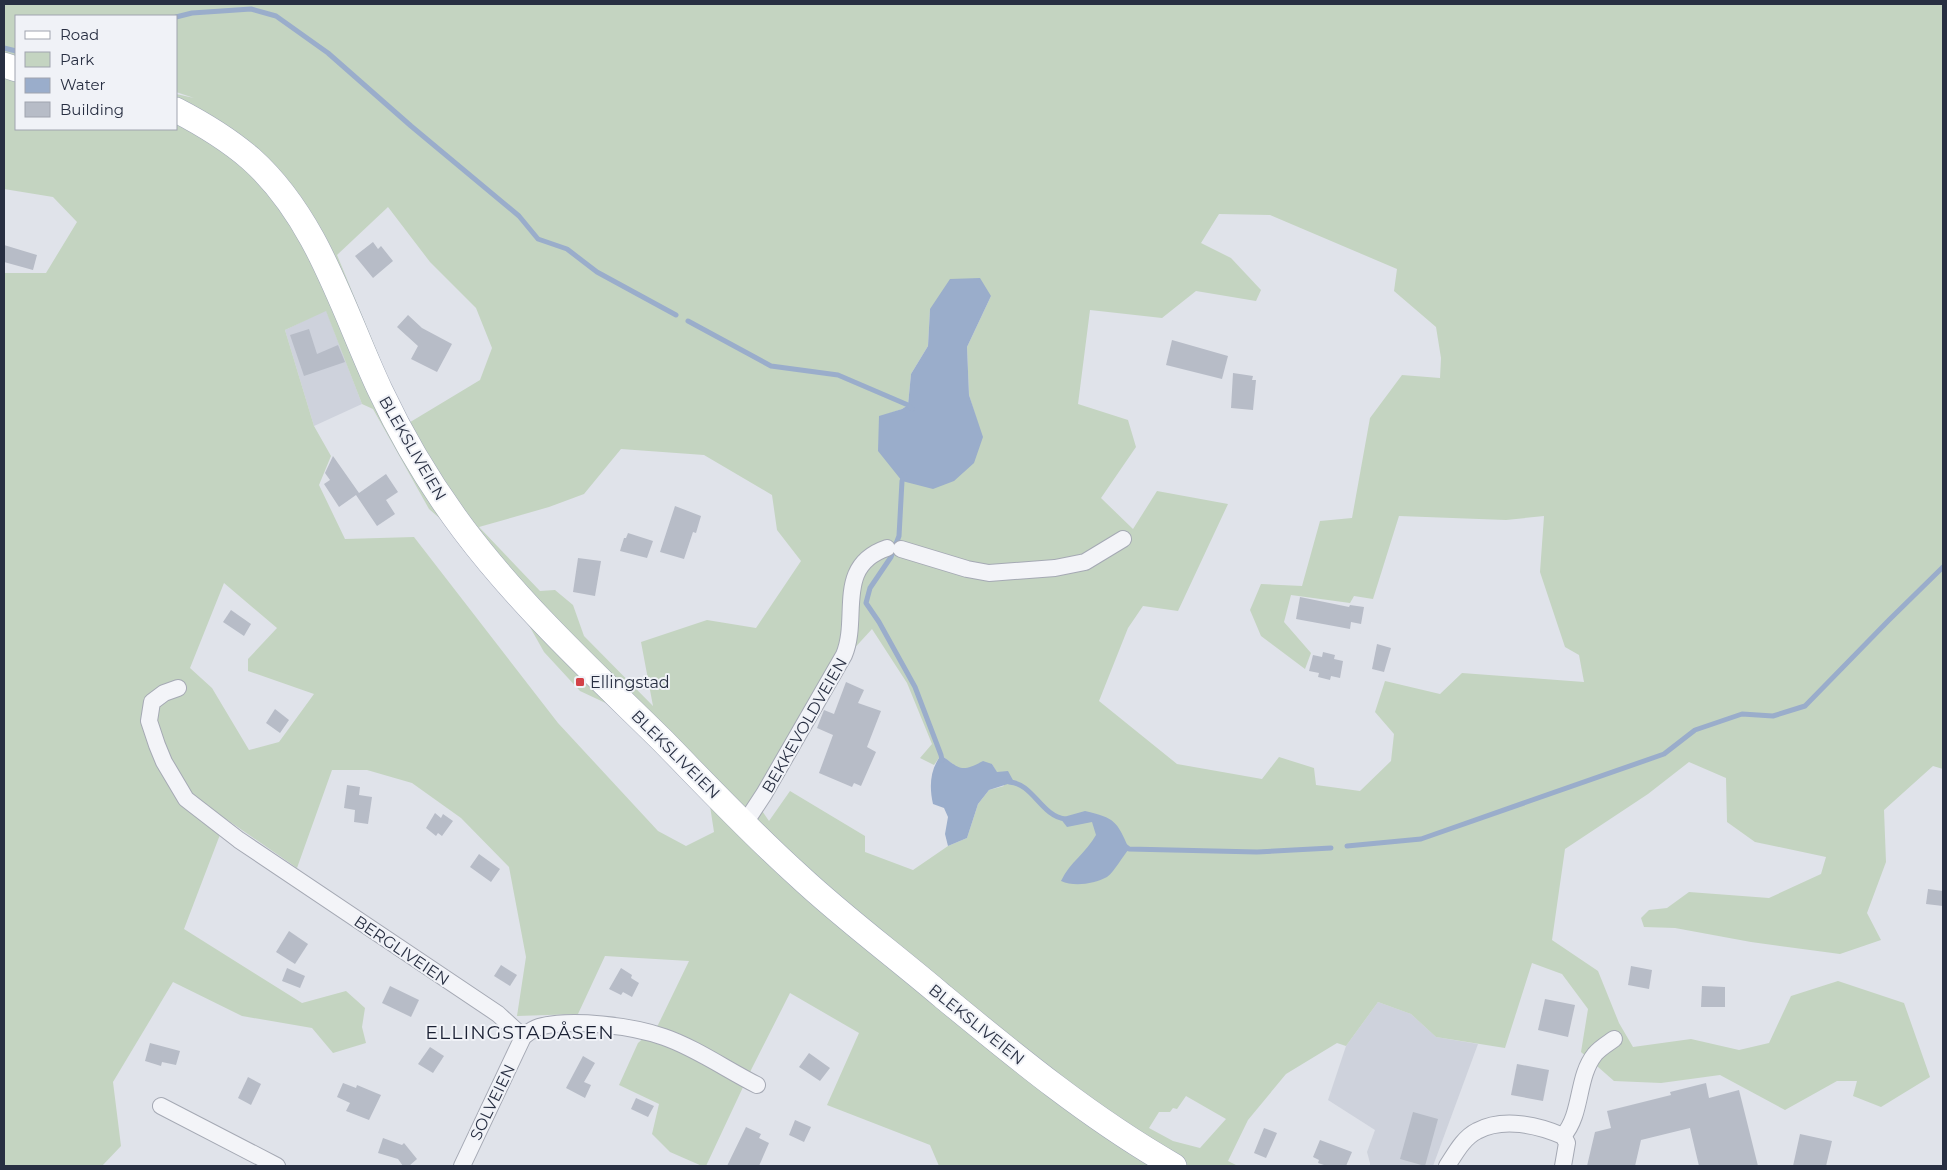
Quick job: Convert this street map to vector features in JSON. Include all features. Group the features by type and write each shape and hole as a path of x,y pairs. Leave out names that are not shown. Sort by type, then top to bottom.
{"main road":[{"name":"BLEKSLIVEIEN","path":"178,111 218,134 251,159 267,176 299,218 329,273 380,390 410,448 442,499 471,539 521,598 744,823 801,879 852,924 982,1029 1114,1129 1174,1166"}],"street":[{"name":"BEKKEVOLDVEIEN","path":"744,823 764,794 844,655 850,637 850,597 853,579 868,558 894,549 967,569 989,572 1055,568 1085,562 1123,539"},
{"name":"BERGLIVEIEN","path":"178,688 164,693 152,702 150,721 164,762 186,799 239,840 498,1014 523,1037"},
{"path":"523,1037 532,1030 553,1025 590,1024 631,1029 676,1042 756,1086"},
{"name":"SOLVEIEN","path":"462,1166 523,1037"},
{"path":"1563,1136 1574,1120 1589,1063 1596,1053 1614,1039"},
{"path":"161,1106 276,1166"},
{"path":"1447,1166 1460,1146 1476,1132 1490,1126 1507,1124 1531,1126 1563,1136 1567,1143 1563,1166"}],"shaded area":[{"path":"326,310 362,404 314,426 285,330"},
{"path":"1378,1002 1411,1014 1436,1037 1478,1044 1433,1166 1370,1166 1367,1152 1375,1130 1328,1100 1346,1046"}],"green space":[{"path":"4,4 1943,4 1943,769 1933,766 1884,810 1886,862 1867,913 1881,940 1840,954 1751,942 1675,928 1644,927 1641,918 1649,910 1667,908 1689,892 1769,898 1821,874 1826,857 1755,842 1727,822 1726,778 1689,762 1648,794 1565,849 1552,940 1598,971 1619,1023 1633,1047 1691,1039 1739,1050 1769,1043 1791,996 1838,981 1904,1003 1930,1077 1881,1107 1853,1096 1857,1081 1837,1081 1785,1110 1720,1075 1661,1083 1614,1081 1581,1052 1588,1009 1562,974 1532,963 1505,1048 1436,1037 1411,1014 1378,1002 1346,1046 1337,1043 1286,1074 1248,1120 1228,1161 1238,1166 939,1166 930,1145 827,1105 859,1033 790,993 706,1166 702,1166 670,1152 652,1134 659,1104 619,1085 638,1043 658,1025 689,961 605,956 578,1014 517,1016 526,957 509,867 461,818 412,783 367,770 332,770 297,868 226,819 184,929 302,1003 346,991 365,1008 362,1027 366,1043 333,1053 312,1028 242,1016 173,982 113,1082 121,1146 102,1166 4,1166 4,273 46,273 77,222 53,197 4,189","holes":["388,207 430,262 476,308 492,348 480,380 407,424 337,255","1219,214 1270,215 1397,269 1394,291 1436,327 1441,358 1440,378 1402,375 1370,418 1352,518 1320,521 1302,586 1261,584 1250,610 1261,636 1305,669 1311,653 1284,622 1291,595 1350,603 1354,596 1373,599 1399,516 1506,520 1544,516 1540,572 1565,647 1579,655 1584,682 1462,673 1440,694 1385,681 1375,712 1394,734 1391,761 1360,791 1316,785 1314,768 1279,757 1262,779 1177,764 1099,701 1128,628 1143,606 1178,611 1228,504 1157,491 1133,529 1101,498 1136,447 1128,420 1078,404 1090,310 1162,318 1196,291 1256,301 1261,290 1231,258 1201,243","991,296 967,347 969,395 982,437 879,417 908,405 911,374 928,346 930,309","326,311 362,404 373,409 429,509 444,522 526,620 544,652 580,691 612,706 710,806 714,832 686,846 658,831 558,723 414,537 345,539 319,485 331,456 314,426 285,330","621,449 704,455 772,495 777,530 801,561 756,628 707,620 641,642 653,706 584,636 573,605 555,590 540,591 479,527 549,507 584,494","224,583 277,628 248,659 248,671 314,694 279,742 249,750 212,688 190,668","872,629 907,683 932,744 920,758 934,765 941,755 958,768 971,768 992,764 1004,786 989,790 978,804 967,838 948,846 913,870 865,852 865,836 790,791 769,821 754,799 828,677","1186,1096 1226,1119 1200,1148 1173,1141 1149,1128 1159,1112 1170,1112 1173,1108 1177,1109"]}],"water":[{"path":"980,278 991,296 967,347 969,395 983,437 974,463 954,481 933,489 902,481 878,451 879,416 902,409 908,405 911,374 928,346 930,309 950,279"},
{"path":"941,755 952,764 961,768 970,767 983,761 992,764 997,772 1008,771 1014,782 989,790 978,804 967,838 948,846 945,834 948,817 944,808 933,804 931,791 931,778"},
{"path":"1085,811 1103,816 1114,822 1129,849 1107,877 1084,884 1066,883 1061,881 1065,874 1096,835 1092,822 1067,827 1060,818"}],"building":[{"path":"373,242 378,249 381,246 393,261 373,278 355,256"},
{"path":"4,245 37,255 33,270 4,262"},
{"path":"408,315 422,328 452,344 437,372 411,359 418,346 397,327"},
{"path":"309,329 317,354 338,345 345,362 304,376 290,335"},
{"path":"1172,340 1228,356 1222,379 1166,365"},
{"path":"1233,373 1253,376 1252,380 1256,380 1253,410 1231,408"},
{"path":"333,456 359,493 386,474 398,492 386,500 395,514 377,526 356,495 339,507 324,484 330,480 325,473"},
{"path":"675,506 701,516 696,533 693,532 684,559 660,552"},
{"path":"628,533 653,541 647,558 620,551 624,538 626,538"},
{"path":"578,558 601,561 595,596 573,592"},
{"path":"1300,597 1349,607 1350,605 1364,607 1361,624 1351,622 1350,629 1296,619"},
{"path":"231,610 251,624 244,636 223,622"},
{"path":"1377,644 1391,648 1384,672 1372,669"},
{"path":"1323,652 1335,655 1334,659 1343,661 1340,678 1331,676 1330,680 1318,677 1319,673 1309,671 1313,655 1322,657"},
{"path":"846,682 864,690 858,703 881,711 867,747 876,752 861,786 854,783 852,787 819,773 833,735 817,728 824,710 834,714"},
{"path":"275,709 289,720 280,733 266,723"},
{"path":"347,785 360,787 359,795 372,797 368,824 354,822 355,810 344,808"},
{"path":"435,813 441,818 443,814 453,821 442,836 438,833 436,836 426,828"},
{"path":"479,854 500,869 491,882 470,867"},
{"path":"1928,889 1943,891 1943,906 1926,904"},
{"path":"289,931 308,944 295,964 276,952"},
{"path":"501,965 517,975 510,986 494,976"},
{"path":"1631,966 1652,970 1649,989 1628,985"},
{"path":"287,968 305,976 300,988 282,981"},
{"path":"621,968 632,975 631,978 639,983 632,997 623,992 621,995 609,989"},
{"path":"390,986 419,1000 411,1017 382,1003"},
{"path":"1702,986 1725,987 1725,1007 1701,1007"},
{"path":"1545,999 1575,1005 1568,1037 1538,1030"},
{"path":"150,1043 180,1051 176,1065 162,1062 161,1066 145,1061"},
{"path":"430,1047 444,1056 433,1073 418,1064"},
{"path":"809,1053 830,1068 820,1081 799,1067"},
{"path":"583,1056 595,1063 584,1082 591,1085 585,1098 566,1088"},
{"path":"1517,1064 1549,1070 1543,1101 1511,1095"},
{"path":"248,1077 261,1084 251,1105 238,1098"},
{"path":"343,1083 356,1088 357,1085 381,1095 369,1120 346,1111 350,1103 337,1097"},
{"path":"1706,1083 1709,1098 1739,1090 1758,1166 1699,1166 1690,1128 1641,1140 1635,1166 1587,1166 1595,1132 1611,1128 1607,1111 1671,1095 1670,1092"},
{"path":"636,1098 654,1106 648,1117 631,1109"},
{"path":"1413,1112 1438,1119 1425,1166 1400,1159"},
{"path":"795,1120 811,1127 804,1142 789,1135"},
{"path":"746,1127 761,1134 759,1138 769,1143 759,1166 727,1166"},
{"path":"1264,1128 1277,1133 1266,1158 1254,1153"},
{"path":"1800,1134 1832,1141 1826,1166 1793,1166"},
{"path":"383,1138 402,1145 404,1143 417,1159 409,1166 403,1166 398,1159 378,1153"},
{"path":"1320,1140 1352,1152 1346,1166 1327,1166 1318,1163 1319,1160 1313,1157"}],"waterway":[{"path":"178,16 192,13 251,9 276,16 328,53 411,126 519,216 538,239 567,249 597,272 676,315"},
{"path":"4,48 15,51"},
{"path":"688,321 771,366 838,375 908,405 912,409"},
{"path":"904,475 902,481 899,536 891,557 870,588 866,603 879,622 915,687 942,760"},
{"path":"1347,846 1421,839 1664,754 1695,730 1742,714 1773,716 1805,706 1943,567"},
{"path":"1009,782 1024,788 1050,812 1057,817 1065,819"},
{"path":"1125,846 1129,849 1257,852 1331,848"}],"place":[{"name":"Ellingstad","path":"580,682"}],"district":[{"name":"ELLINGSTADÅSEN","path":"520,1032"}]}
